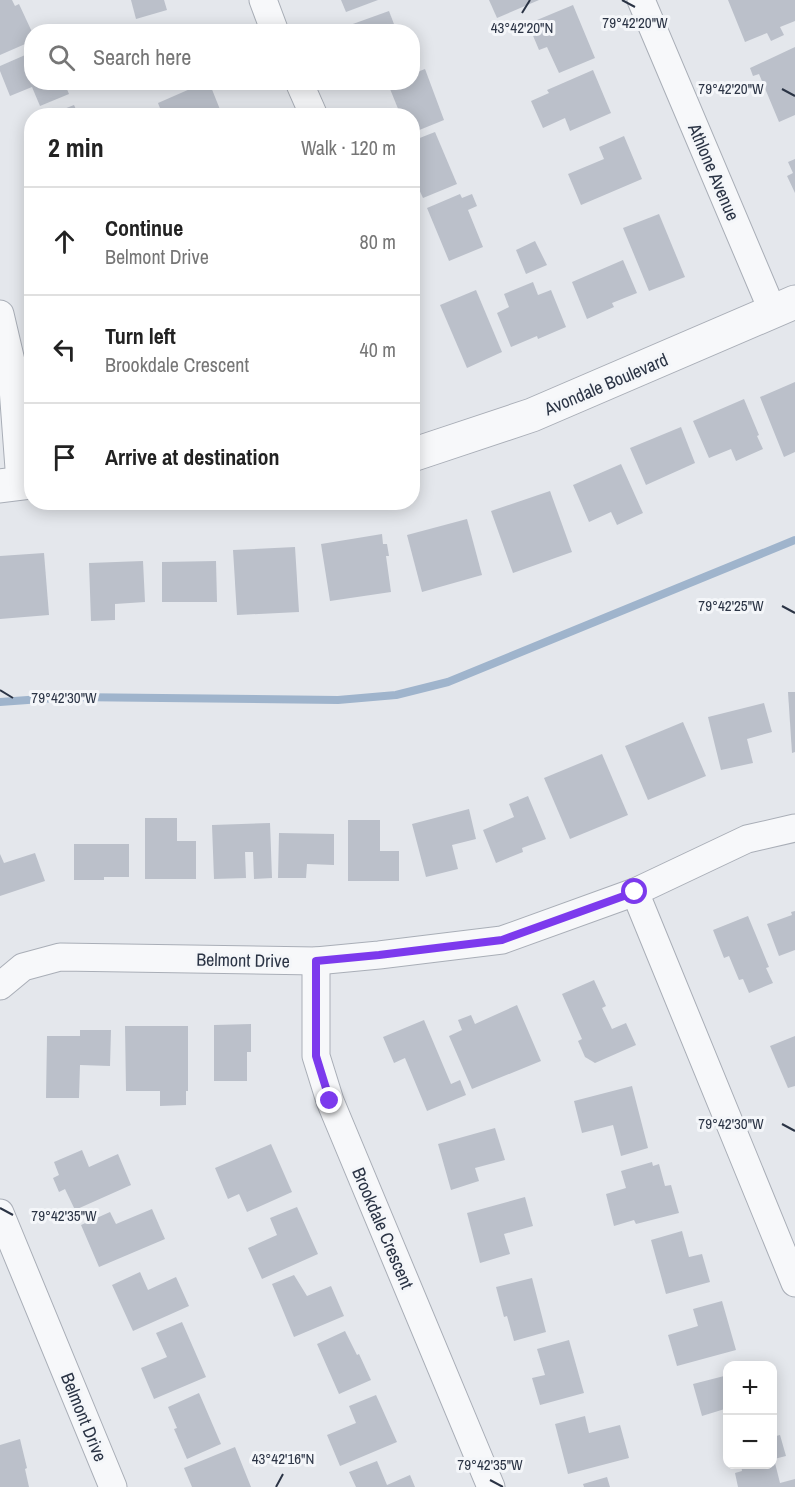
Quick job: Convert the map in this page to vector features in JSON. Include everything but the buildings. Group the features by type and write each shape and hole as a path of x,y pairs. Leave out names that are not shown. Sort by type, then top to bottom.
{"street":[{"path":"263,0 272,24"},
{"name":"Athlone Avenue","path":"641,0 784,307"},
{"path":"303,90 310,108"},
{"name":"Avondale Boulevard","path":"420,452 532,415 784,307"},
{"path":"0,314 11,361 17,484"},
{"name":"Belmont Drive","path":"0,986 23,967 60,957 316,961 502,940 635,892 747,838 795,828"},
{"path":"635,892 795,1283"},
{"name":"Brookdale Crescent","path":"316,961 316,1056 330,1101 490,1487"},
{"name":"Belmont Drive","path":"0,1213 112,1487"}],"waterway":[{"path":"0,702 69,697 338,700 396,695 448,682 795,540"}],"route":[{"path":"330,1101 316,1056 316,961 502,940 635,892"}]}
